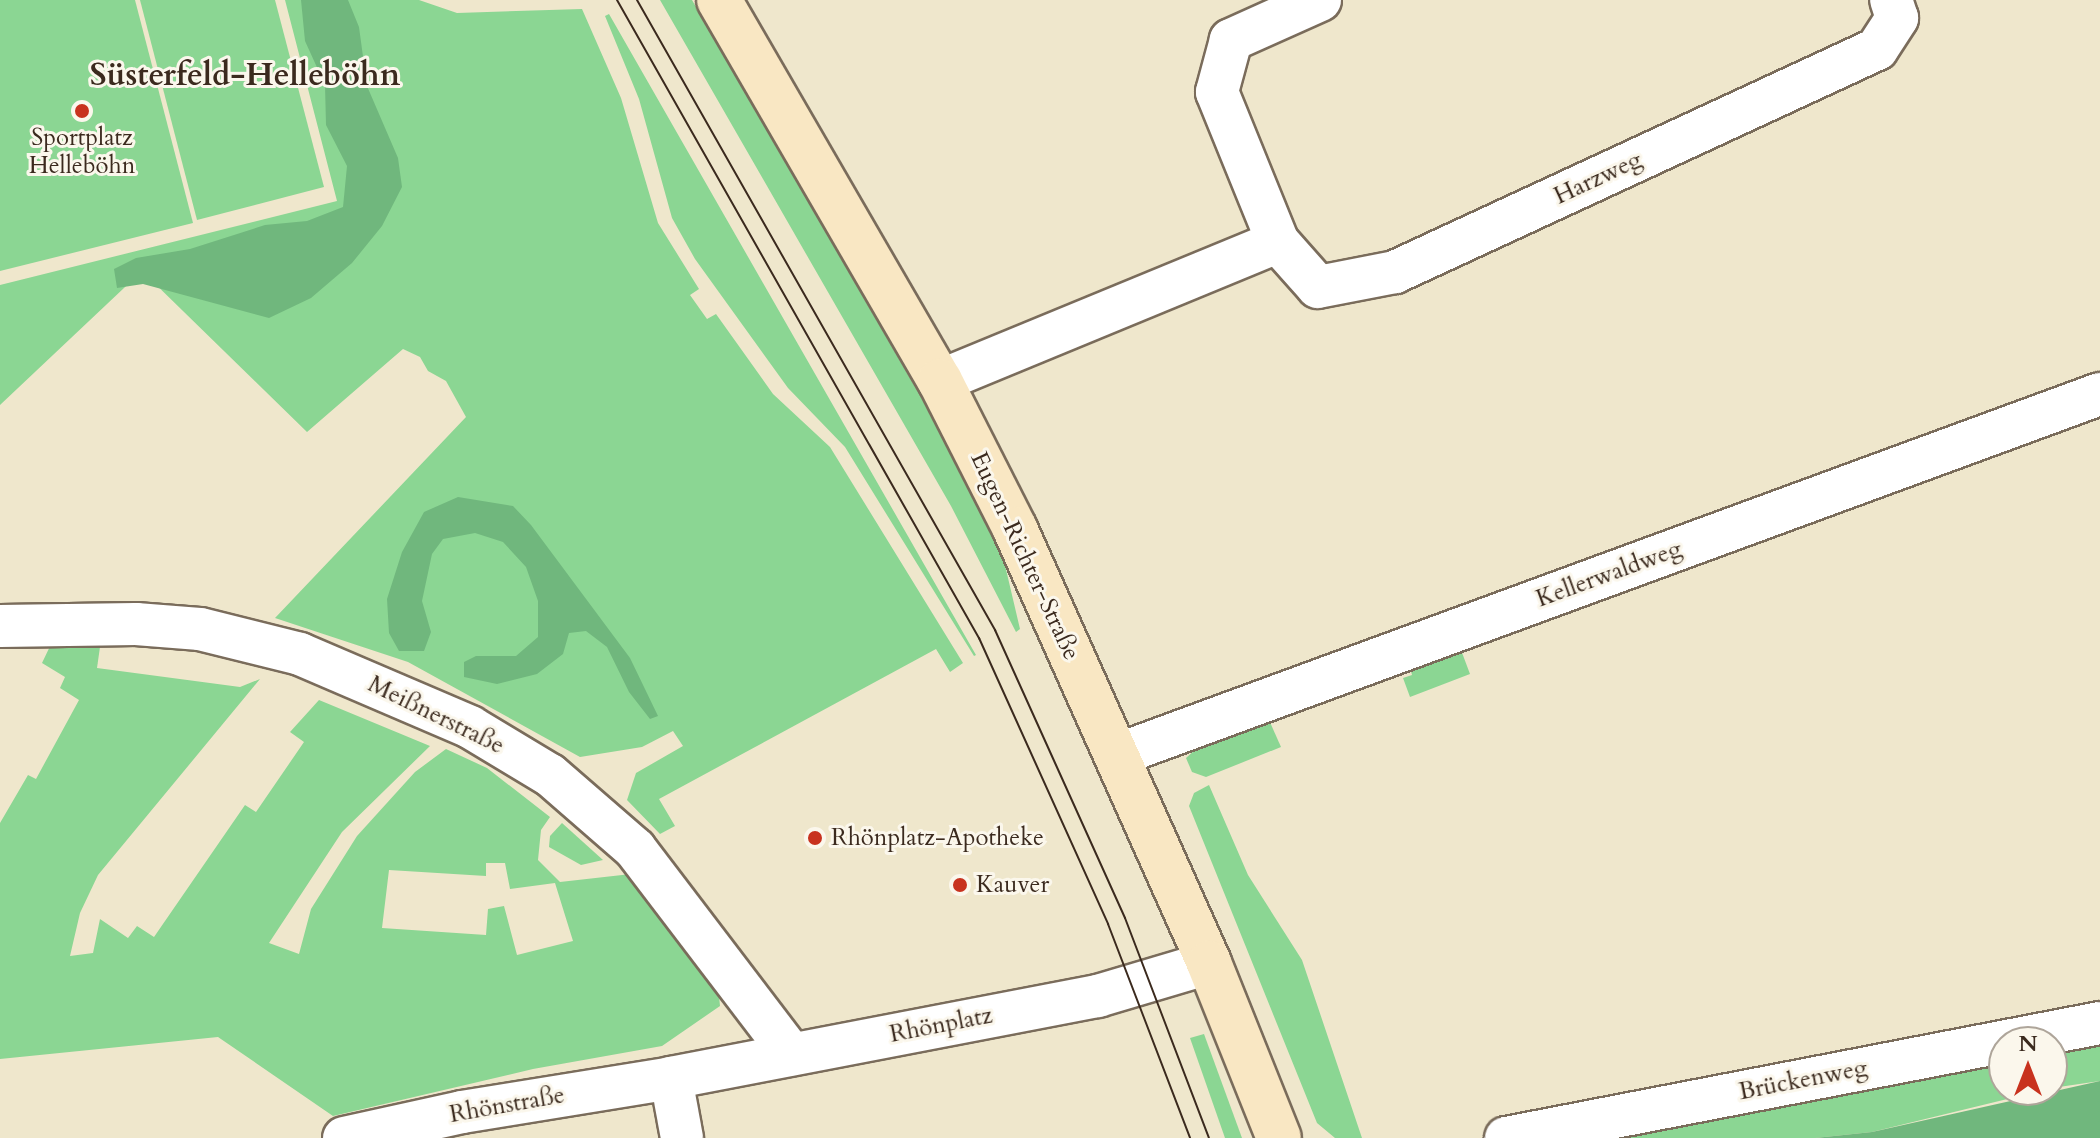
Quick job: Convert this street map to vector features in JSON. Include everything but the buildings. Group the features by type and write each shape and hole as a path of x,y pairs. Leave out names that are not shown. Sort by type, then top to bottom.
{"main road":[{"name":"Eugen-Richter-Straße","path":"719,0 940,381 1015,529 1209,963 1279,1138"}],"street":[{"name":"Harzweg","path":"1320,0 1231,40 1217,92 1278,242 1318,287 1395,272 1877,49 1897,18 1891,0"},
{"path":"940,381 1278,242"},
{"name":"Kellerwaldweg","path":"1117,755 2100,394"},
{"name":"Meißnerstraße","path":"0,626 136,624 200,629 300,654 470,727 550,775 635,849 791,1054"},
{"name":"Rhönplatz","path":"671,1078 1098,996 1209,963"},
{"name":"Brückenweg","path":"1506,1138 2100,1023"},
{"path":"671,1078 682,1138"},
{"name":"Rhönstraße","path":"344,1138 462,1112 671,1078"}],"green space":[{"name":"Sportplatz Helleböhn","path":"0,0 135,0 193,223 0,271"},
{"path":"140,0 275,0 324,187 197,220"},
{"path":"285,0 419,0 457,13 582,9 621,98 658,223 699,289 690,295 707,319 716,314 773,394 830,447 963,663 950,672 936,649 659,799 675,826 660,834 627,800 636,773 683,746 673,731 642,747 580,757 408,662 275,618 466,417 446,381 428,371 420,357 403,349 307,432 142,271 0,405 0,285 337,201"},
{"path":"301,0 348,0 359,27 367,86 398,158 402,187 382,226 352,263 311,298 269,318 143,284 117,288 114,269 136,258 190,249 265,225 307,221 343,207 347,166 326,125 325,85 305,41"},
{"path":"660,0 692,0 996,527 1020,629 1016,632 951,506"},
{"path":"609,14 976,655 845,447 788,388 695,259 672,218 639,99 605,16"},
{"path":"458,497 513,506 531,525 630,658 658,716 650,719 629,692 607,647 586,631 569,633 563,654 537,674 497,684 464,677 464,662 476,656 516,656 538,637 538,601 526,567 503,542 475,533 443,539 432,554 422,601 431,632 424,651 399,651 389,633 387,599 402,552 424,512"},
{"path":"53,640 101,640 97,668 240,687 260,679 98,875 80,913 70,956 93,953 100,919 128,938 137,926 154,937 245,805 256,812 304,742 290,732 319,700 430,746 342,832 269,943 299,954 311,909 357,836 415,772 446,749 487,768 550,817 541,830 538,860 560,882 631,874 719,996 720,1006 662,1046 533,1069 333,1116 218,1037 0,1059 0,823 28,775 36,779 79,700 60,688 65,677 42,663","holes":["486,863 505,863 510,889 555,883 573,941 517,955 504,906 488,909 486,935 382,928 389,870 486,876"]},
{"path":"1461,650 1470,674 1410,697 1403,678 1412,675 1410,667"},
{"path":"1269,720 1281,747 1206,777 1192,772 1186,758 1196,749"},
{"path":"1209,785 1248,875 1302,960 1362,1138 1335,1138 1317,1123 1189,806 1194,793"},
{"path":"562,823 603,860 581,865 549,847 550,836"},
{"path":"1204,1034 1242,1138 1225,1138 1190,1038"},
{"path":"2100,1034 2100,1081 2068,1086 2068,1041"},
{"path":"1988,1056 1988,1104 1872,1132 1815,1138 1576,1138"},
{"path":"2100,1081 2100,1138 1815,1138 1872,1132 1988,1106 2068,1106 2068,1088"}],"tram line":[{"path":"617,0 979,638 1108,924 1190,1138"},
{"path":"637,0 995,630 1125,918 1209,1138"}],"place":[{"name":"Sportplatz Helleböhn","path":"82,111"},
{"name":"Rhönplatz-Apotheke","path":"815,838"},
{"name":"Kauver","path":"960,885"}],"district":[{"name":"Süsterfeld-Helleböhn","path":"245,75"}]}
